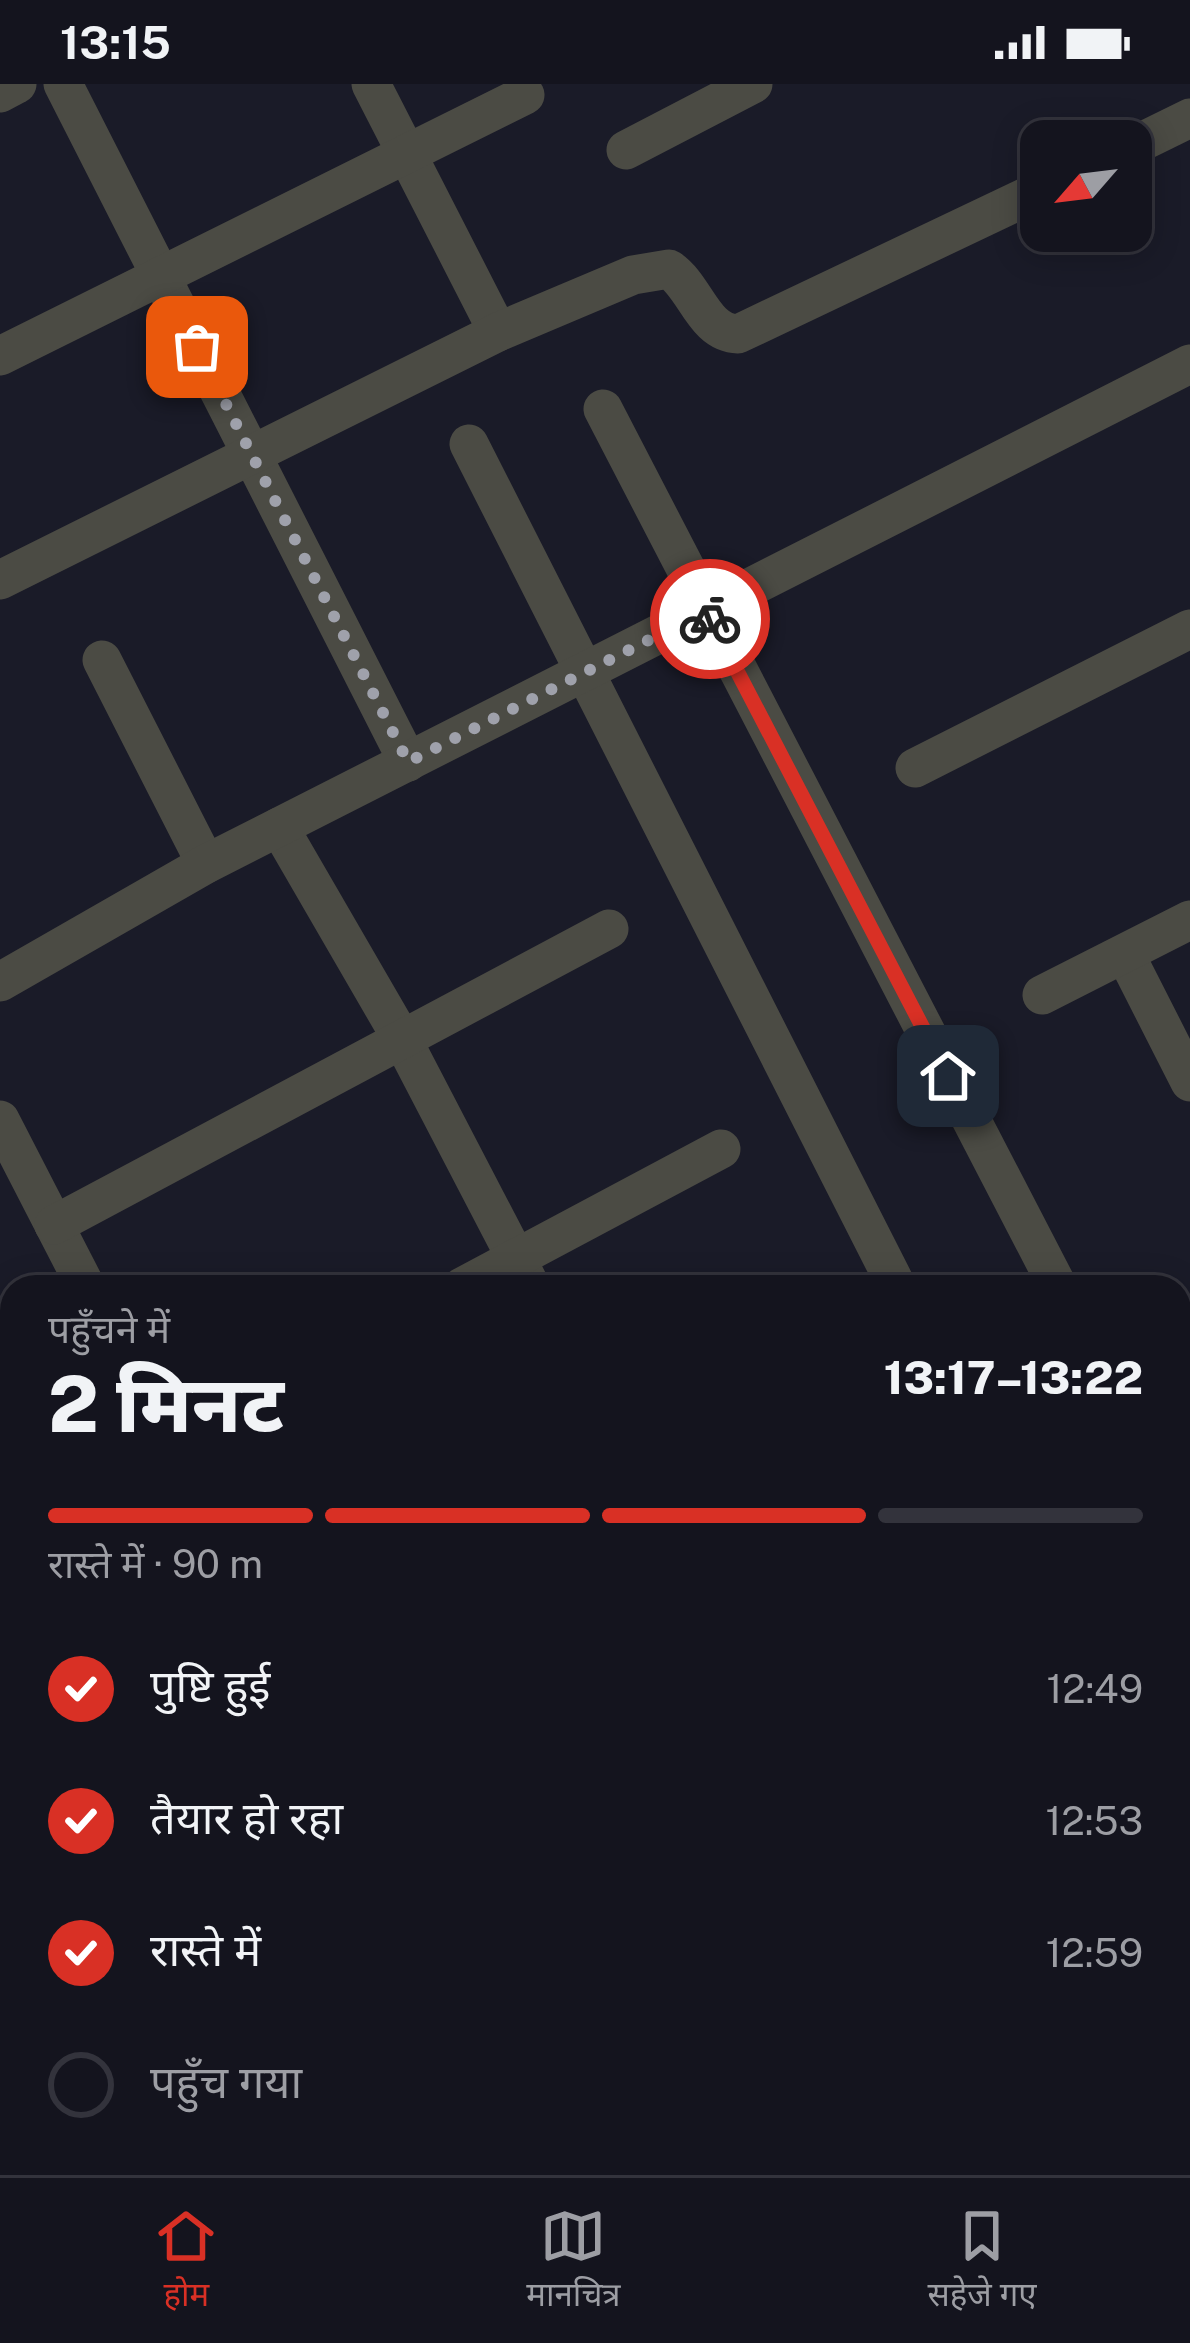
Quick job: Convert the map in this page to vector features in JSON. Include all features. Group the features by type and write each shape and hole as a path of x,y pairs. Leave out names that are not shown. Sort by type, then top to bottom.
{"street":[{"path":"0,93 17,84"},
{"path":"63,84 408,762"},
{"path":"371,84 498,332"},
{"path":"626,150 754,84"},
{"path":"0,356 525,95"},
{"path":"1152,137 1190,118"},
{"path":"0,580 498,332 633,275 664,268 685,283 714,326 738,334 1020,200"},
{"path":"4,971 1190,364"},
{"path":"603,409 1052,1275"},
{"path":"469,444 891,1275"},
{"path":"915,768 1190,629"},
{"path":"102,660 206,864"},
{"path":"279,827 403,1041 523,1272 722,1149"},
{"path":"1042,994 1190,920"},
{"path":"55,1225 608,929"},
{"path":"1125,954 1190,1082"},
{"path":"0,1123 80,1275"}],"way so far":[{"path":"197,347 408,762 706,611 710,619"}],"route":[{"path":"710,619 948,1076"}]}
